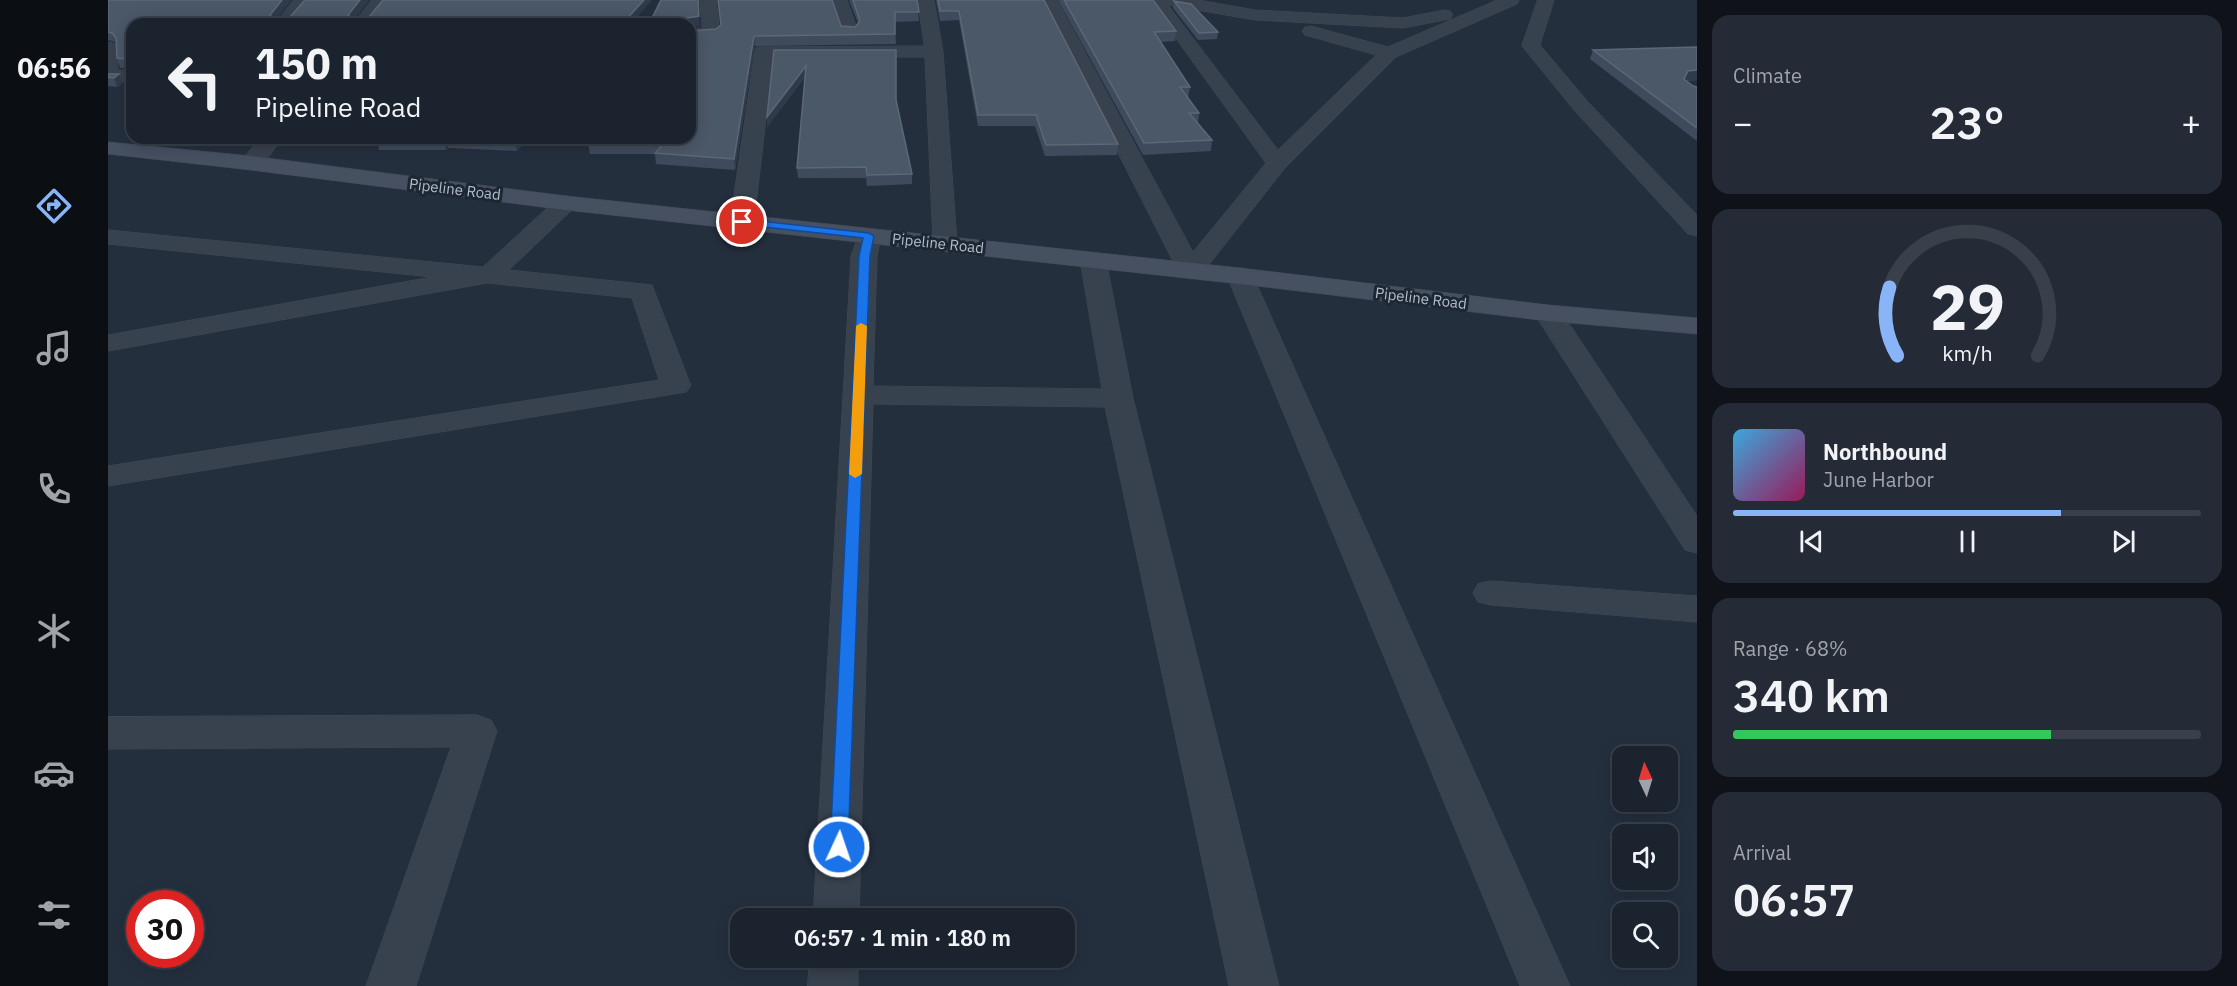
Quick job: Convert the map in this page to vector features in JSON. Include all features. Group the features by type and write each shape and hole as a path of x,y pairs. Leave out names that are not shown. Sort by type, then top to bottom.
{"main road":[{"name":"Pipeline Road","path":"108,148 252,163 566,203 1240,276 1548,313 1697,326"}],"street":[{"path":"289,18 303,0"},
{"path":"367,18 381,0"},
{"path":"696,34 711,33 708,0"},
{"path":"839,0 849,31"},
{"path":"926,0 934,52 945,243"},
{"path":"1049,0 1191,271 1277,163 1389,53 1511,0"},
{"path":"1156,0 1277,163"},
{"path":"1169,0 1255,15 1389,53"},
{"path":"1255,15 1403,23 1534,0"},
{"path":"1546,0 1531,46 1581,106 1697,229"},
{"path":"108,47 109,75 126,76"},
{"path":"742,222 764,51 934,52"},
{"path":"252,163 266,144"},
{"path":"108,343 489,275 566,203"},
{"path":"836,908 864,256 869,236"},
{"path":"108,237 643,291 675,386 108,476"},
{"path":"1093,260 1118,398 1254,986"},
{"path":"1240,276 1545,986"},
{"path":"1548,313 1697,542"},
{"path":"859,395 1118,398"},
{"path":"1491,593 1697,609"},
{"path":"108,733 477,731 391,986"},
{"path":"833,986 834,968"}],"building":[{"path":"108,0 282,0 270,15 290,17 305,0 360,0 348,15 369,17 383,0 644,0 628,18 126,18 126,59 117,58 116,38 108,32"},
{"path":"661,0 698,0 699,16 652,18"},
{"path":"718,0 832,0 841,26 855,27 860,21 853,0 917,0 919,12 895,12 895,34 754,36 734,159 655,153 663,144 696,144 696,31 716,29 721,25"},
{"path":"938,0 1044,0 1118,144 1046,145 1036,115 978,115 959,11 940,11"},
{"path":"1064,0 1153,0 1176,31 1154,32 1190,87 1180,87 1199,113 1189,113 1212,140 1144,143"},
{"path":"1174,1 1191,4 1218,32 1199,33"},
{"path":"1697,47 1697,70 1688,71 1684,79 1697,87 1697,128 1593,50"},
{"path":"774,50 896,50 896,100 912,174 867,175 866,167 797,168 806,66 767,117"},
{"path":"108,74 119,74 114,78 108,77"}],"slow traffic":[{"path":"855,474 861,326"}],"route":[{"path":"742,222 869,236 864,256 839,847"}]}
